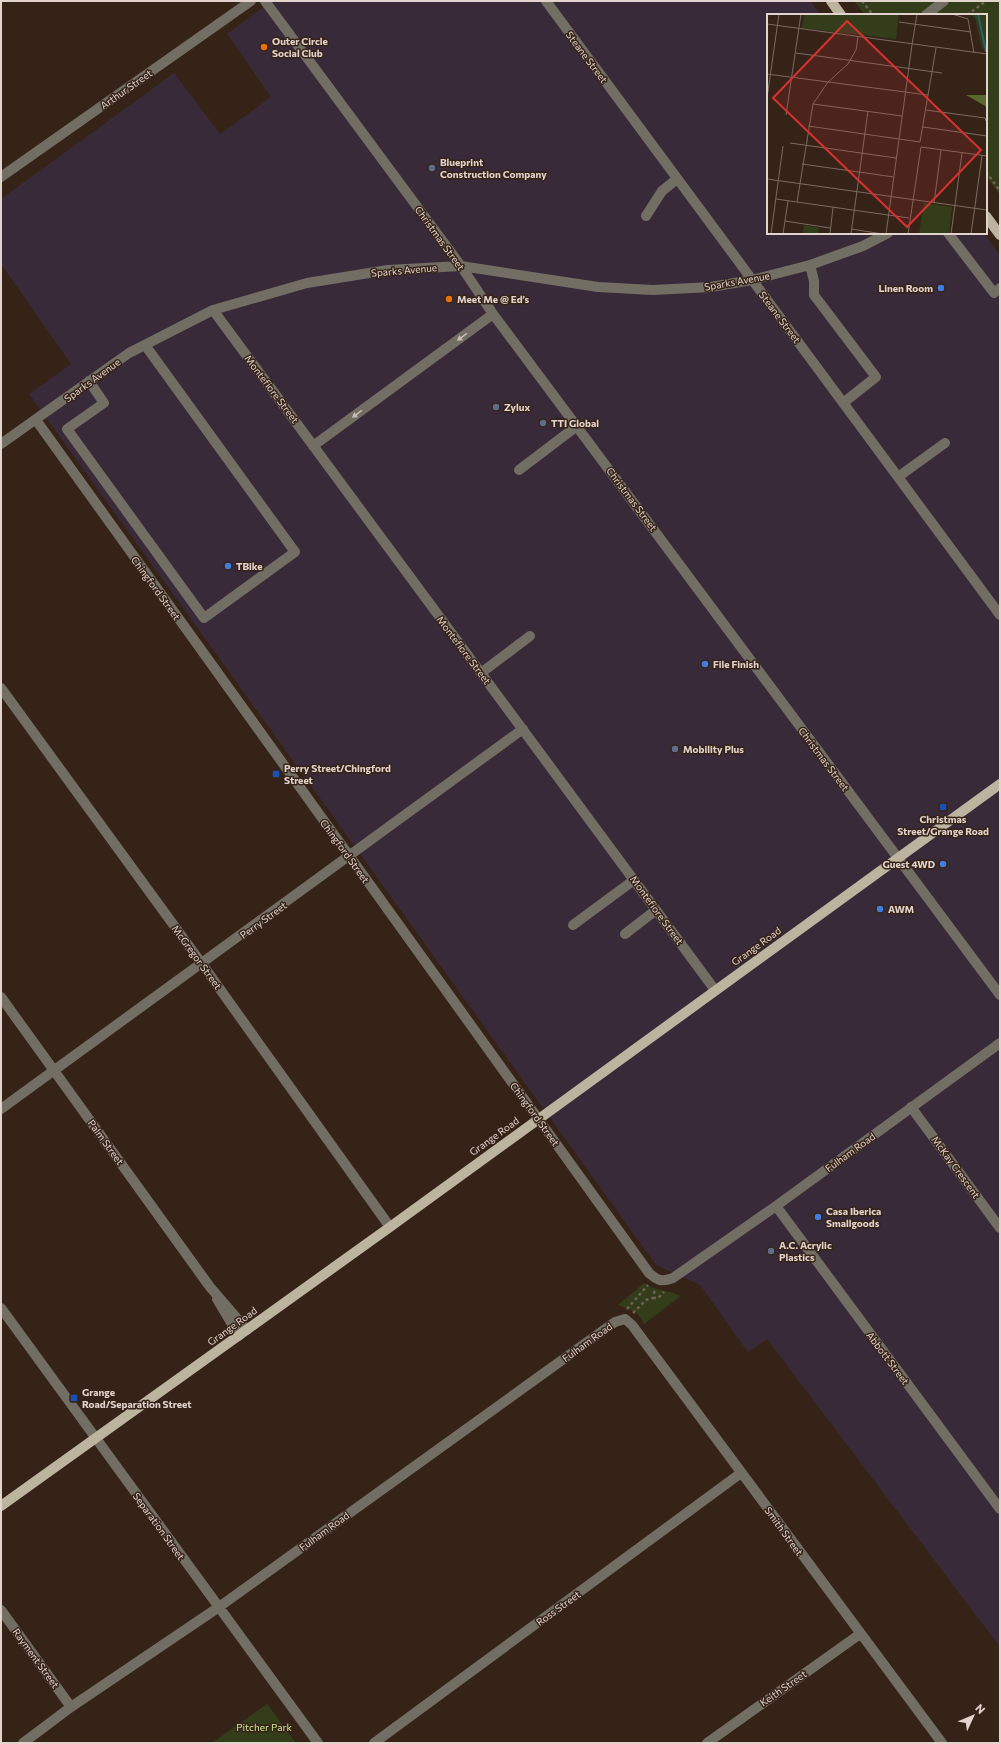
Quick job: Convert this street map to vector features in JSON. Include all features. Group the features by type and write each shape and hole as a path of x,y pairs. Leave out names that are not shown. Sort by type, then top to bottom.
{"main road":[{"path":"831,1 840,14"},
{"path":"987,217 1000,235"},
{"name":"Grange Road","path":"1,1506 94,1438 248,1330 1000,784"}],"street":[{"name":"Arthur Street","path":"1,177 251,1"},
{"name":"Christmas Street","path":"265,1 461,266 493,314 1000,995"},
{"name":"Steane Street","path":"546,1 1000,615"},
{"path":"927,14 944,1"},
{"path":"646,216 662,191 678,179"},
{"name":"Sparks Avenue","path":"1,444 129,353 213,310 307,283 388,270 461,266 598,287 653,290 711,287 752,280 810,265 863,246 886,234"},
{"path":"949,234 994,293 1000,288"},
{"path":"810,265 814,281 814,295 876,377 843,403"},
{"name":"Montefiore Street","path":"213,310 715,990"},
{"path":"314,446 493,314"},
{"path":"90,381 104,403 66,429 204,618 295,552 145,345"},
{"name":"Chingford Street","path":"36,420 649,1273 657,1280"},
{"path":"519,470 577,426"},
{"path":"898,477 945,443"},
{"path":"481,673 530,636"},
{"name":"McGregor Street","path":"1,688 202,964 390,1227"},
{"name":"Perry Street","path":"1,1109 523,729"},
{"path":"573,925 634,880"},
{"path":"625,934 656,910"},
{"name":"Palm Street","path":"1,997 210,1287 248,1330"},
{"name":"Fulham Road","path":"657,1280 664,1281 673,1278 776,1206 1000,1043"},
{"name":"McKay Crescent","path":"911,1107 1000,1228"},
{"name":"Abbott Street","path":"776,1206 1000,1509"},
{"name":"Palm Street","path":"210,1287 228,1320 239,1336"},
{"name":"Separation Street","path":"1,1308 94,1438 318,1743"},
{"name":"Fulham Road","path":"23,1743 72,1707 218,1608 615,1322 625,1320"},
{"name":"Smith Street","path":"625,1320 632,1325 942,1743"},
{"name":"Ross Street","path":"374,1743 741,1472"},
{"name":"Rayment Street","path":"1,1610 72,1707"},
{"name":"Keith Street","path":"707,1743 860,1634"}],"path":[{"path":"862,1 872,14"},
{"path":"968,14 986,1"},
{"path":"987,173 1000,191"},
{"name":"Fulham Road","path":"625,1320 646,1300 653,1298 657,1280"},
{"name":"Fulham Road","path":"625,1320 628,1308 646,1286 657,1280"}],"shaded area":[{"path":"272,1 810,1 820,14 767,14 767,234 984,234 1000,255 1000,1647 767,1339 748,1352 700,1285 656,1265 29,394 71,364 1,264 1,199 174,73 220,134 271,97 227,34"}],"green space":[{"path":"854,1 1000,1 1000,195 987,177 987,14 864,14"},
{"path":"644,1283 653,1288 681,1296 644,1324 637,1313 618,1305"},
{"name":"Pitcher Park","path":"267,1704 296,1743 212,1743"}],"place":[{"name":"Outer Circle Social Club","path":"264,47"},
{"name":"Blueprint Construction Company","path":"432,168"},
{"name":"Linen Room","path":"941,288"},
{"name":"Meet Me @ Ed’s","path":"449,299"},
{"name":"Zylux","path":"496,407"},
{"name":"TTI Global","path":"543,423"},
{"name":"TBike","path":"228,566"},
{"name":"File Finish","path":"705,664"},
{"name":"Mobility Plus","path":"675,749"},
{"name":"Perry Street/Chingford Street","path":"276,774"},
{"name":"Christmas Street/Grange Road","path":"943,807"},
{"name":"Guest 4WD","path":"943,864"},
{"name":"AWM","path":"880,909"},
{"name":"Casa Iberica Smallgoods","path":"818,1217"},
{"name":"A.C. Acrylic Plastics","path":"771,1251"},
{"name":"Grange Road/Separation Street","path":"74,1398"}]}
